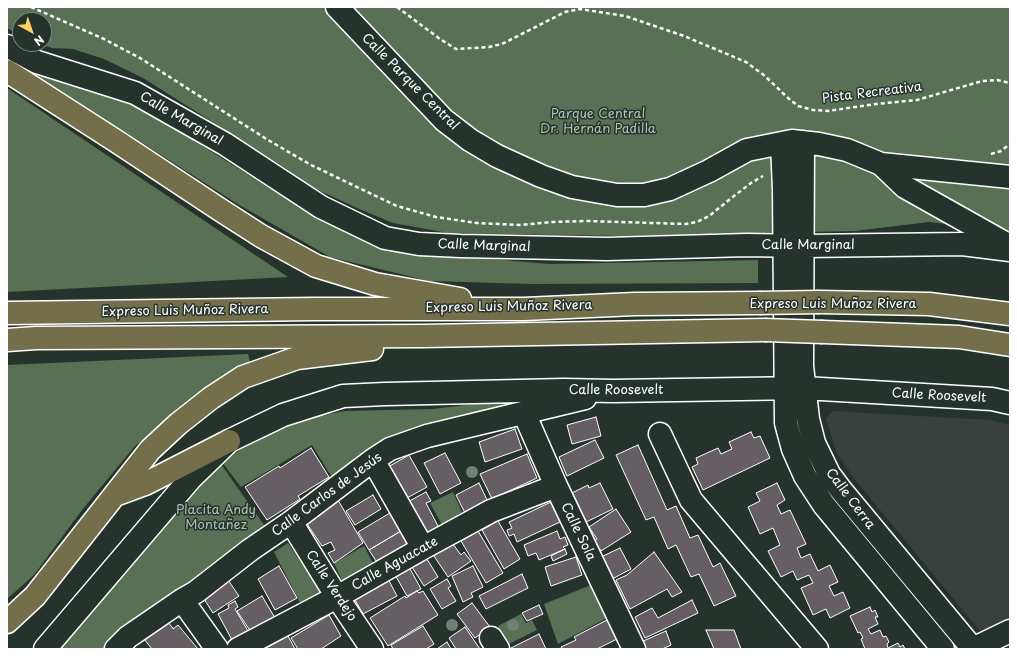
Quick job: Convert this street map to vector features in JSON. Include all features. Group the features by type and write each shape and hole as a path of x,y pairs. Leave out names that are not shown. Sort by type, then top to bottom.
{"highway":[{"path":"7,71 116,141 219,210 261,236 316,266 375,284 524,310"},
{"name":"Expreso Luis Muñoz Rivera","path":"7,312 316,309 524,310 635,304 819,302 929,304 1010,314"},
{"name":"Expreso Luis Muñoz Rivera","path":"7,340 36,338 423,336 765,330 959,337 1010,345"},
{"path":"7,622 35,596 150,450 178,424 211,398 243,377 297,358 376,349 423,336"},
{"path":"114,495 144,484 229,441"}],"street":[{"name":"Calle Parque Central","path":"319,7 358,29"},
{"name":"Calle Parque Central","path":"337,7 444,120 470,140 498,156 541,176 572,187 616,195 644,195 670,189 709,171 747,150 792,141 847,150 882,164 1010,177"},
{"name":"Calle Parque Central","path":"347,7 358,29"},
{"name":"Calle Marginal","path":"7,46 37,62 135,93 225,144 321,207 385,238 419,244 522,248 607,249 747,245 794,246 962,244 1010,250"},
{"path":"794,246 804,142"},
{"path":"782,143 784,190 794,246"},
{"path":"882,164 905,187 1010,246"},
{"name":"Calle Cerra","path":"794,246 802,366 794,388 786,423 793,449 805,476 824,505 943,649"},
{"name":"Calle Cerra","path":"794,388 808,419 814,443 829,474 858,512 973,649"},
{"name":"Calle Roosevelt","path":"45,649 191,478 229,441 283,414 343,396 564,390 613,392 794,388 992,399 1010,402"},
{"name":"Calle Carlos de Jesús","path":"116,649 128,638 182,600 196,592 250,550 390,449 427,436 613,392"},
{"name":"Calle Sola","path":"524,413 556,486 634,649"},
{"path":"660,434 691,500 817,649"},
{"path":"373,460 423,548"},
{"name":"Calle Aguacate","path":"238,649 337,597 423,548 491,512 556,486"},
{"name":"Calle Verdejo","path":"290,522 372,649"},
{"path":"182,600 217,649"},
{"path":"977,649 981,645 1010,631"}],"path":[{"name":"Pista Recreativa","path":"397,7 456,49 488,47 502,44 565,12 580,9 625,16 684,36 746,62 765,76 798,106 813,110 828,111 917,100 982,81 997,80 1010,83"}],"shaded area":[{"path":"833,411 990,420 1010,425 1010,649 995,649 856,481 837,454 826,419"}],"green space":[{"name":"Parque Central Dr. Hernán Padilla","path":"7,7 1010,7 1010,232 929,222 855,231 619,236 448,233 393,223 314,188 279,164 143,78 104,59 73,49 52,48 52,12 12,12 12,31 7,28"},
{"path":"45,74 142,108 314,216 389,250 549,264 758,260 758,283 532,284 429,281 330,257 236,203 38,76"},
{"path":"7,88 288,277 7,292"},
{"path":"248,354 250,362 192,398 135,446 82,510 34,575 7,599 7,365"},
{"path":"524,398 531,402 471,413 378,444 361,455 332,483 333,479 312,445 241,487 222,462 243,447 278,429 313,417 345,411 433,409"},
{"name":"Placita Andy Montañez","path":"218,460 264,525 122,633 108,649 60,649"},
{"path":"453,492 462,512 457,515 458,519 443,527 430,503"},
{"path":"288,543 321,593 301,605 274,552"},
{"path":"364,546 374,565 343,583 334,563"},
{"path":"591,585 607,618 558,644 544,604"},
{"path":"521,614 526,623 532,620 537,630 507,645 498,626"}],"building":[{"path":"596,417 601,436 572,444 567,425"},
{"path":"515,429 522,449 485,462 479,442"},
{"path":"751,432 754,438 760,436 770,458 703,490 692,467 698,464 696,458 718,448 721,454 732,449 729,442"},
{"path":"595,440 604,458 567,476 559,457"},
{"path":"638,445 667,510 676,506 690,538 698,535 713,567 720,563 736,596 714,606 699,574 691,577 676,545 668,549 654,517 646,520 616,455"},
{"path":"311,448 329,477 298,496 300,499 267,520 245,487 279,466 280,468"},
{"path":"445,453 461,483 440,494 424,463"},
{"path":"527,454 537,478 492,499 480,474"},
{"path":"409,455 427,487 405,499 388,467"},
{"path":"479,483 488,502 465,513 456,495"},
{"path":"600,483 613,509 584,523 570,494 588,485 589,488"},
{"path":"777,483 785,500 777,505 781,514 790,510 806,544 797,548 801,558 810,554 818,571 830,565 838,582 829,586 834,596 843,592 850,608 830,618 826,609 813,615 801,588 813,583 809,575 797,580 793,571 781,577 768,551 780,545 773,528 760,534 748,507 760,501 756,493"},
{"path":"426,492 431,501 426,503 439,528 422,537 404,504"},
{"path":"373,495 381,509 355,525 346,511"},
{"path":"338,500 363,543 334,563 328,553 335,550 331,542 322,546 305,521 330,507 329,505"},
{"path":"551,502 560,522 517,542 514,534 509,536 507,530 512,528 509,522"},
{"path":"616,509 631,532 601,551 594,541 597,539 589,527"},
{"path":"395,510 406,528 369,550 358,532"},
{"path":"498,521 520,559 504,569 482,530"},
{"path":"406,528 415,542 378,564 369,550"},
{"path":"478,531 503,573 486,583 461,541"},
{"path":"557,531 560,539 565,537 568,545 563,547 565,549 539,560 536,553 528,556 524,545"},
{"path":"450,540 461,555 464,552 471,561 448,577 432,553"},
{"path":"620,548 631,569 612,579 601,557"},
{"path":"565,549 567,554 553,561 551,556"},
{"path":"654,552 682,592 672,597 667,589 630,609 616,580 627,575"},
{"path":"576,557 582,575 551,586 545,567"},
{"path":"427,559 438,577 424,586 412,567"},
{"path":"408,565 421,589 407,596 394,573"},
{"path":"279,566 297,598 275,610 258,579"},
{"path":"473,566 483,587 471,593 473,597 463,602 452,576"},
{"path":"522,574 528,588 486,609 479,596"},
{"path":"387,577 397,596 363,614 354,598"},
{"path":"447,579 451,586 448,588 456,601 442,609 430,589"},
{"path":"228,580 239,596 213,613 202,596"},
{"path":"417,591 419,593 423,591 438,615 388,646 370,618 405,596 406,598"},
{"path":"262,596 275,618 251,632 237,611"},
{"path":"692,600 698,613 645,638 635,617 652,608 658,618"},
{"path":"235,601 238,607 235,609 248,631 232,640 218,614 229,608 228,605"},
{"path":"472,603 490,627 475,638 457,614"},
{"path":"539,605 543,614 527,621 522,613"},
{"path":"870,607 872,612 875,610 878,617 875,617 878,624 868,629 871,634 880,630 883,637 886,636 889,642 887,644 888,648 898,643 900,647 903,645 905,649 865,649 861,639 863,638 860,632 858,633 850,616"},
{"path":"329,615 341,636 321,649 298,649 291,638"},
{"path":"166,620 173,629 178,625 198,649 152,649 143,638"},
{"path":"607,620 617,639 597,649 562,649 561,647 576,640 574,637"},
{"path":"423,626 434,644 426,649 393,649 391,645"},
{"path":"465,627 480,649 456,649 449,638"},
{"path":"706,630 734,630 741,649 714,649"},
{"path":"666,631 671,645 662,649 645,649 641,642"},
{"path":"539,634 546,649 509,649"},
{"path":"288,636 295,649 264,649"},
{"path":"447,642 451,649 437,649"}]}
